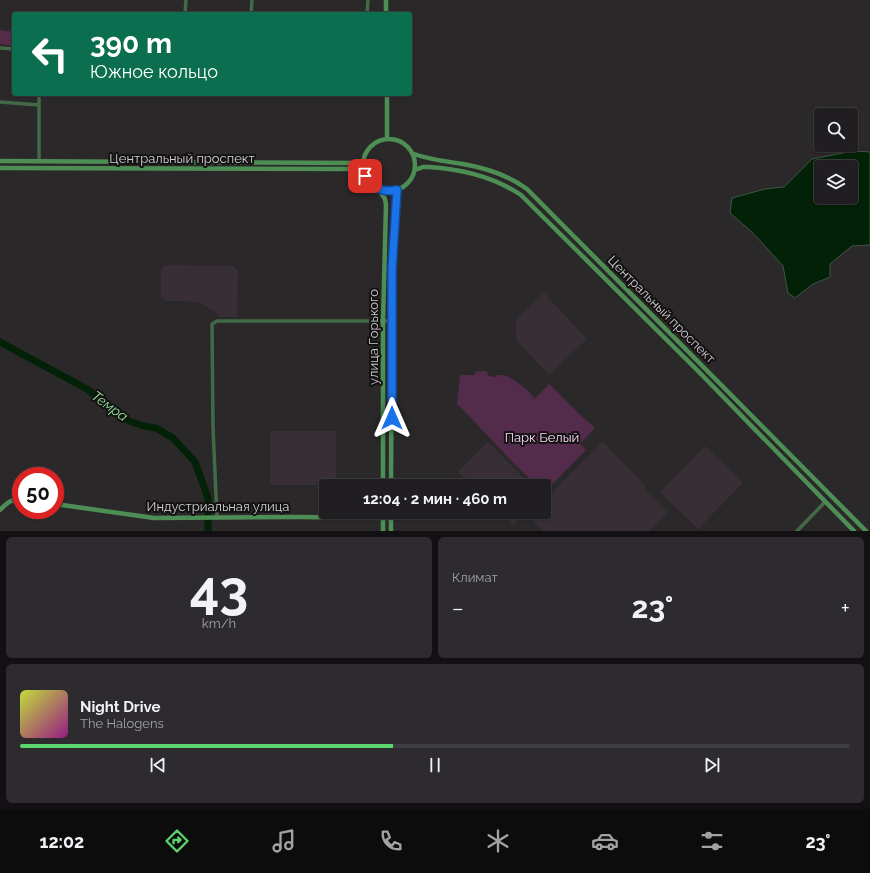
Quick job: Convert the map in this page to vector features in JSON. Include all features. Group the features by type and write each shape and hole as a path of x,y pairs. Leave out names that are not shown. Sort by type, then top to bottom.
{"main road":[{"path":"386,0 386,12"},
{"path":"386,96 387,138"},
{"path":"387,138 404,143 414,154 416,162 415,170 410,181 405,186 397,190 379,190 369,182 363,169 363,163 367,150 372,145 387,138"},
{"name":"Центральный проспект","path":"414,154 422,157 476,166 507,176 527,188 866,531"},
{"name":"Центральный проспект","path":"0,161 363,163"},
{"name":"Центральный проспект","path":"415,170 423,167 475,174 503,184 521,195 854,531"},
{"name":"Центральный проспект","path":"0,168 363,169"},
{"path":"503,184 507,176"},
{"name":"улица Горького","path":"379,190 385,199 386,205 383,321 383,479"},
{"name":"улица Горького","path":"391,479 392,269 397,190"},
{"path":"636,310 641,304"},
{"path":"825,502 831,496"},
{"path":"0,510 6,503 12,500"},
{"name":"Индустриальная улица","path":"64,505 154,518 319,517"},
{"path":"383,519 383,531"},
{"path":"391,519 391,531"}],"street":[{"path":"186,0 186,12"},
{"path":"251,12 252,0"},
{"path":"367,12 368,0"},
{"path":"0,48 12,49"},
{"path":"39,96 39,161"},
{"path":"0,102 39,105"},
{"path":"217,518 213,427 212,324 217,321 392,321"},
{"path":"797,531 825,502"}],"shaded area":[{"path":"848,152 870,152 870,245 852,246 830,264 830,277 813,284 795,298 788,293 783,266 753,233 730,213 732,198 765,189 784,187 812,159"},
{"path":"164,266 233,266 238,271 237,317 219,317 215,312 203,304 187,301 167,301 161,297 161,270"},
{"path":"544,293 587,339 549,375 516,340 516,320"},
{"path":"270,431 336,431 336,479 319,479 319,485 270,485"},
{"path":"488,442 525,479 466,479 458,472"},
{"path":"603,442 646,486 644,489 668,513 649,531 543,531 532,519 551,519 551,493"},
{"path":"705,446 743,483 698,529 660,492"},
{"path":"507,519 519,519 513,525"}],"green space":[{"path":"0,30 12,32 12,46 0,44"},
{"name":"Парк Белый","path":"487,371 488,376 507,376 526,389 534,399 549,384 595,428 580,444 586,450 551,486 551,479 530,479 457,404 460,376 475,375 475,372"}],"waterway":[{"name":"Темра","path":"0,342 87,389 129,421 156,428 173,438 195,462 208,498 208,531"}],"route":[{"path":"365,176 374,187 379,190 397,190 392,269 392,418"}]}
